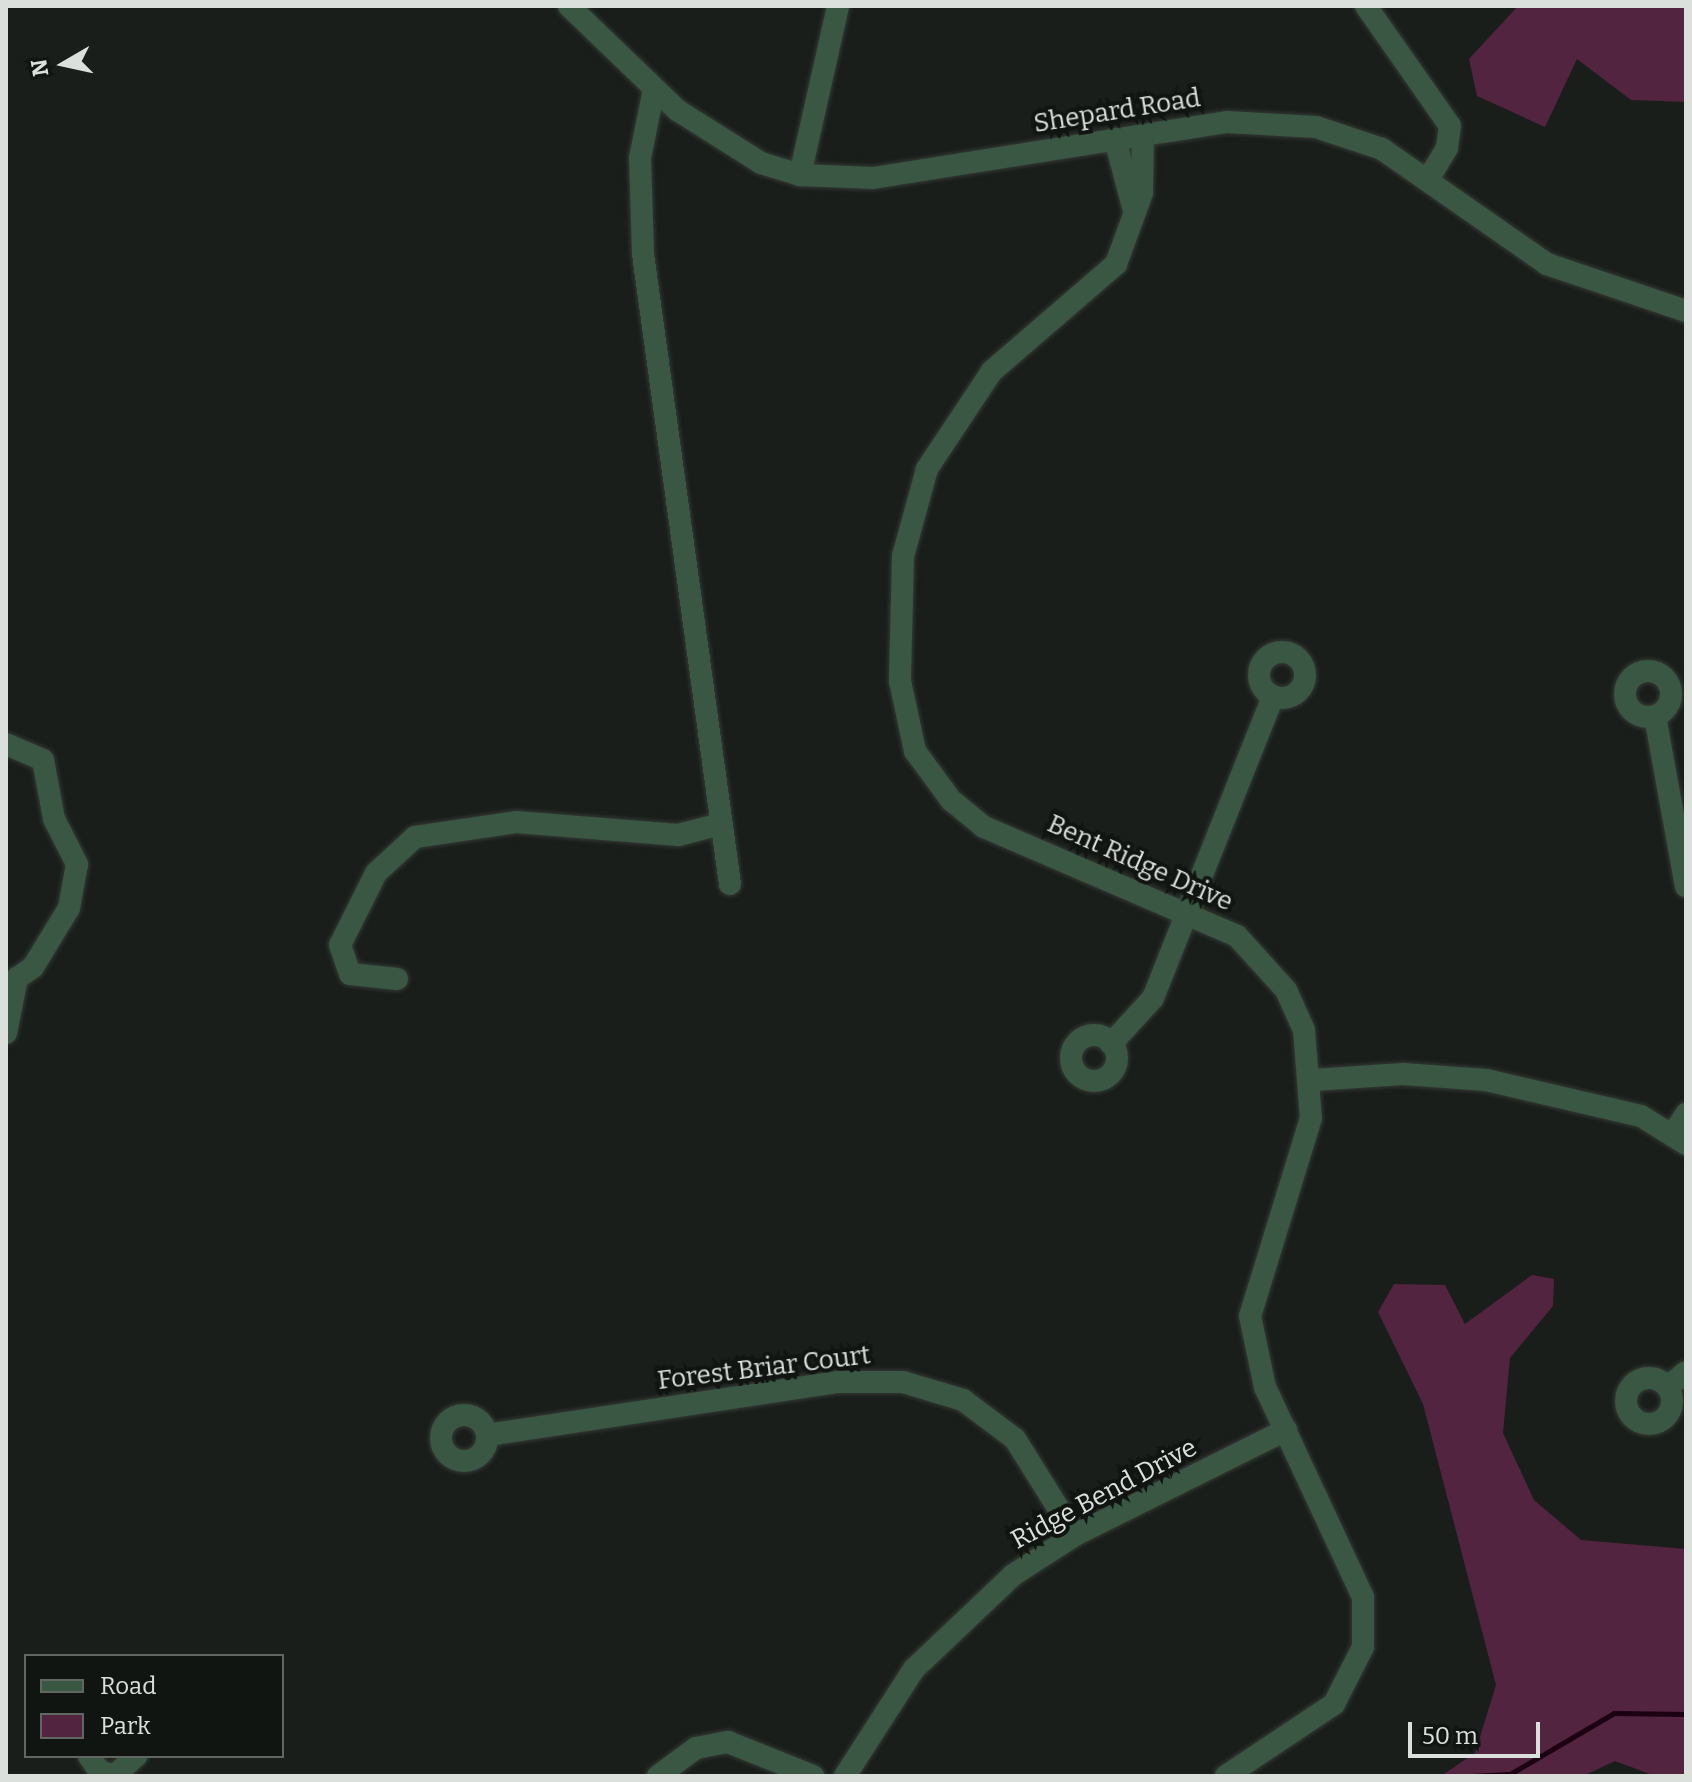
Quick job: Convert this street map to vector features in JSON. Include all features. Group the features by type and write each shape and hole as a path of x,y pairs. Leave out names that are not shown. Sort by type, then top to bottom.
{"street":[{"name":"Shepard Road","path":"569,6 654,89 761,163 800,175 873,178 1227,122 1302,125 1365,139 1429,178 1547,264 1686,311"},
{"path":"800,175 838,6"},
{"path":"1366,6 1450,126 1447,148 1429,178"},
{"path":"654,89 640,158 643,254 730,884"},
{"name":"Bent Ridge Drive","path":"1143,135 1142,193 1133,207 1116,264 992,371 927,469 903,556 900,681 907,726 927,773 984,827 1189,910 1237,936 1286,990 1304,1030 1313,1080 1311,1118 1250,1316 1256,1363 1363,1597 1363,1647 1334,1704 1226,1776"},
{"path":"1115,139 1133,207"},
{"path":"1111,1044 1141,1020 1189,910 1273,696"},
{"path":"1655,716 1686,886"},
{"path":"6,744 43,760 54,819 77,864 69,908 33,967 17,978 9,1002 6,1033"},
{"path":"397,979 350,974 340,945 376,873 415,837 516,822 678,835 721,824"},
{"path":"1313,1080 1486,1080 1641,1116 1679,1139 1686,1114"},
{"path":"1668,1387 1686,1372"},
{"name":"Forest Briar Court","path":"487,1435 838,1382 903,1382 963,1400 1015,1439 1075,1535"},
{"name":"Ridge Bend Drive","path":"845,1776 914,1669 1013,1575 1075,1535 1286,1430"},
{"path":"658,1776 696,1748 728,1742 813,1776"},
{"path":"90,1758 99,1771 114,1776 134,1758"}],"green space":[{"path":"1518,6 1686,6 1686,102 1631,100 1577,59 1545,127 1477,96 1469,59"},
{"path":"1532,1275 1554,1279 1553,1306 1510,1358 1503,1433 1534,1500 1581,1540 1686,1549 1686,1776 1655,1776 1615,1761 1583,1776 1441,1776 1475,1753 1496,1685 1423,1404 1378,1312 1394,1284 1445,1285 1465,1324"}],"waterway":[{"path":"1471,1776 1510,1774 1614,1713 1686,1714"}]}
